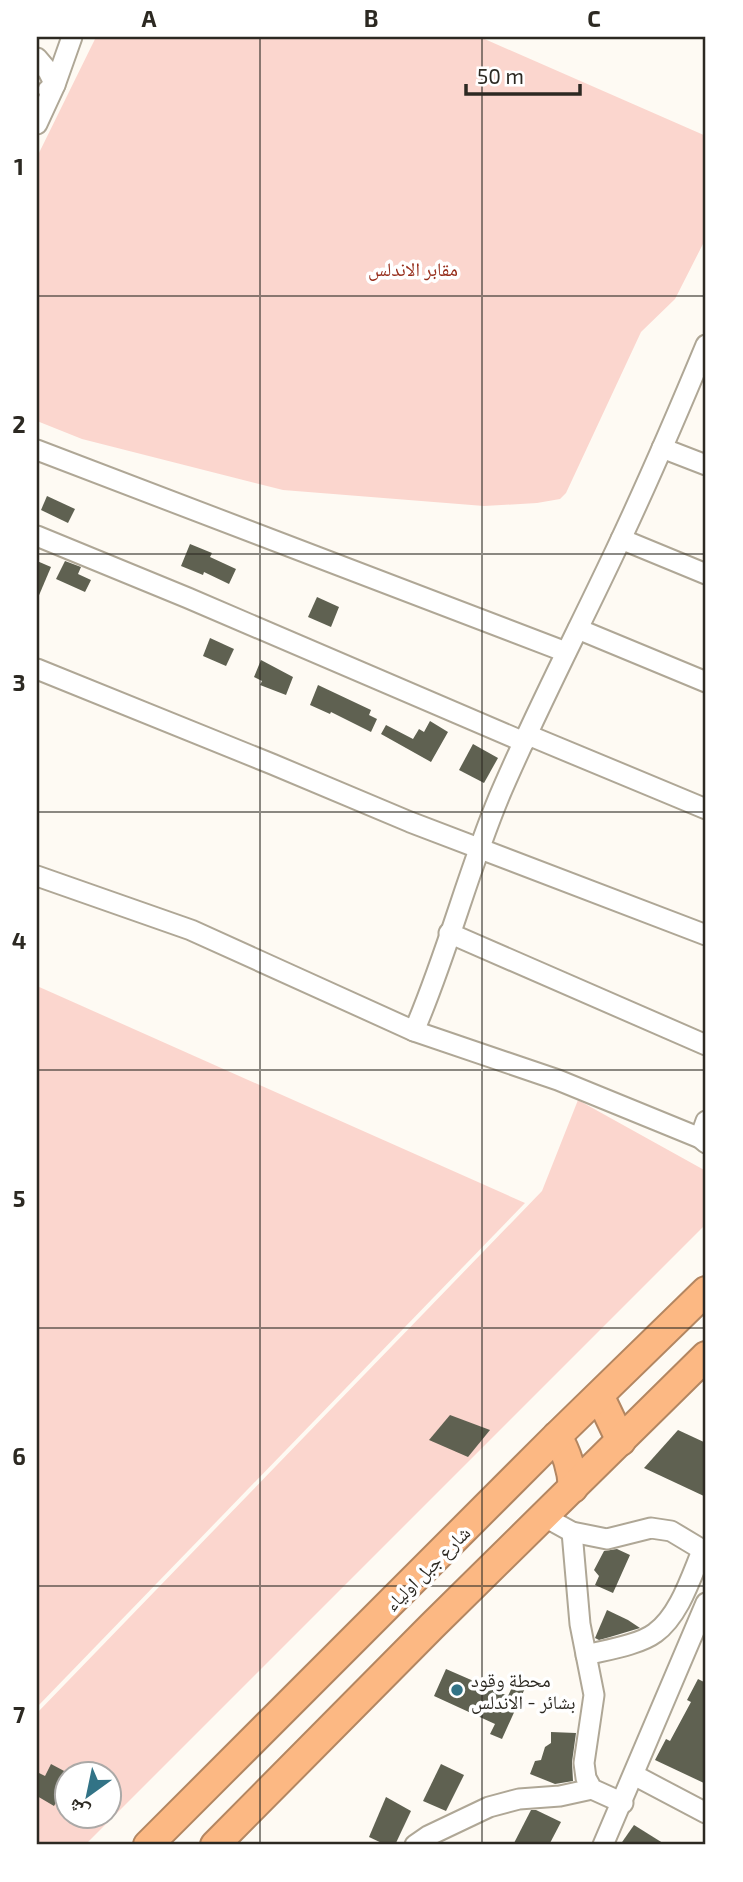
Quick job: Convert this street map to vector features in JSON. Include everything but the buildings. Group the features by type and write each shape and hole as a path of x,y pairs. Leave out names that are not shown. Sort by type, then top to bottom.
{"highway":[{"name":"شارع جبل اولياء","path":"148,1845 706,1291"},
{"path":"215,1845 706,1356"},
{"path":"600,1397 621,1441"},
{"path":"557,1436 567,1453 573,1488"}],"street":[{"path":"37,124 55,85 72,37"},
{"path":"37,58 55,85"},
{"path":"37,98 55,85"},
{"path":"414,1031 431,992 478,849 526,738 621,539 706,345"},
{"path":"662,448 706,465"},
{"path":"37,450 566,652"},
{"path":"37,536 526,738 706,809"},
{"path":"621,539 706,574"},
{"path":"578,629 706,682"},
{"path":"37,669 478,849 706,935"},
{"path":"39,878 191,930 414,1031 704,1134"},
{"path":"449,933 706,1045"},
{"path":"543,1516 572,1532 607,1539 651,1528 671,1531 704,1552 676,1607 654,1634 620,1647 586,1655"},
{"path":"572,1532 580,1624 594,1695 584,1763 586,1778 592,1789"},
{"path":"603,1845 706,1603"},
{"path":"634,1775 706,1812"},
{"path":"415,1845 489,1807 519,1799 560,1796 592,1789 623,1803"}],"green space":[{"name":"مقابر الاندلس","path":"96,37 480,37 706,136 706,238 675,299 641,332 566,493 560,499 537,503 484,506 283,490 82,439 37,421 37,157"},
{"path":"37,986 525,1203 37,1707"},
{"path":"578,1100 706,1171 706,1224 122,1808 122,1759 52,1759 52,1829 101,1829 85,1845 37,1845 37,1713 542,1191"}],"place":[{"name":"محطة وقود بشائر - الاندلس","path":"457,1690"}]}
